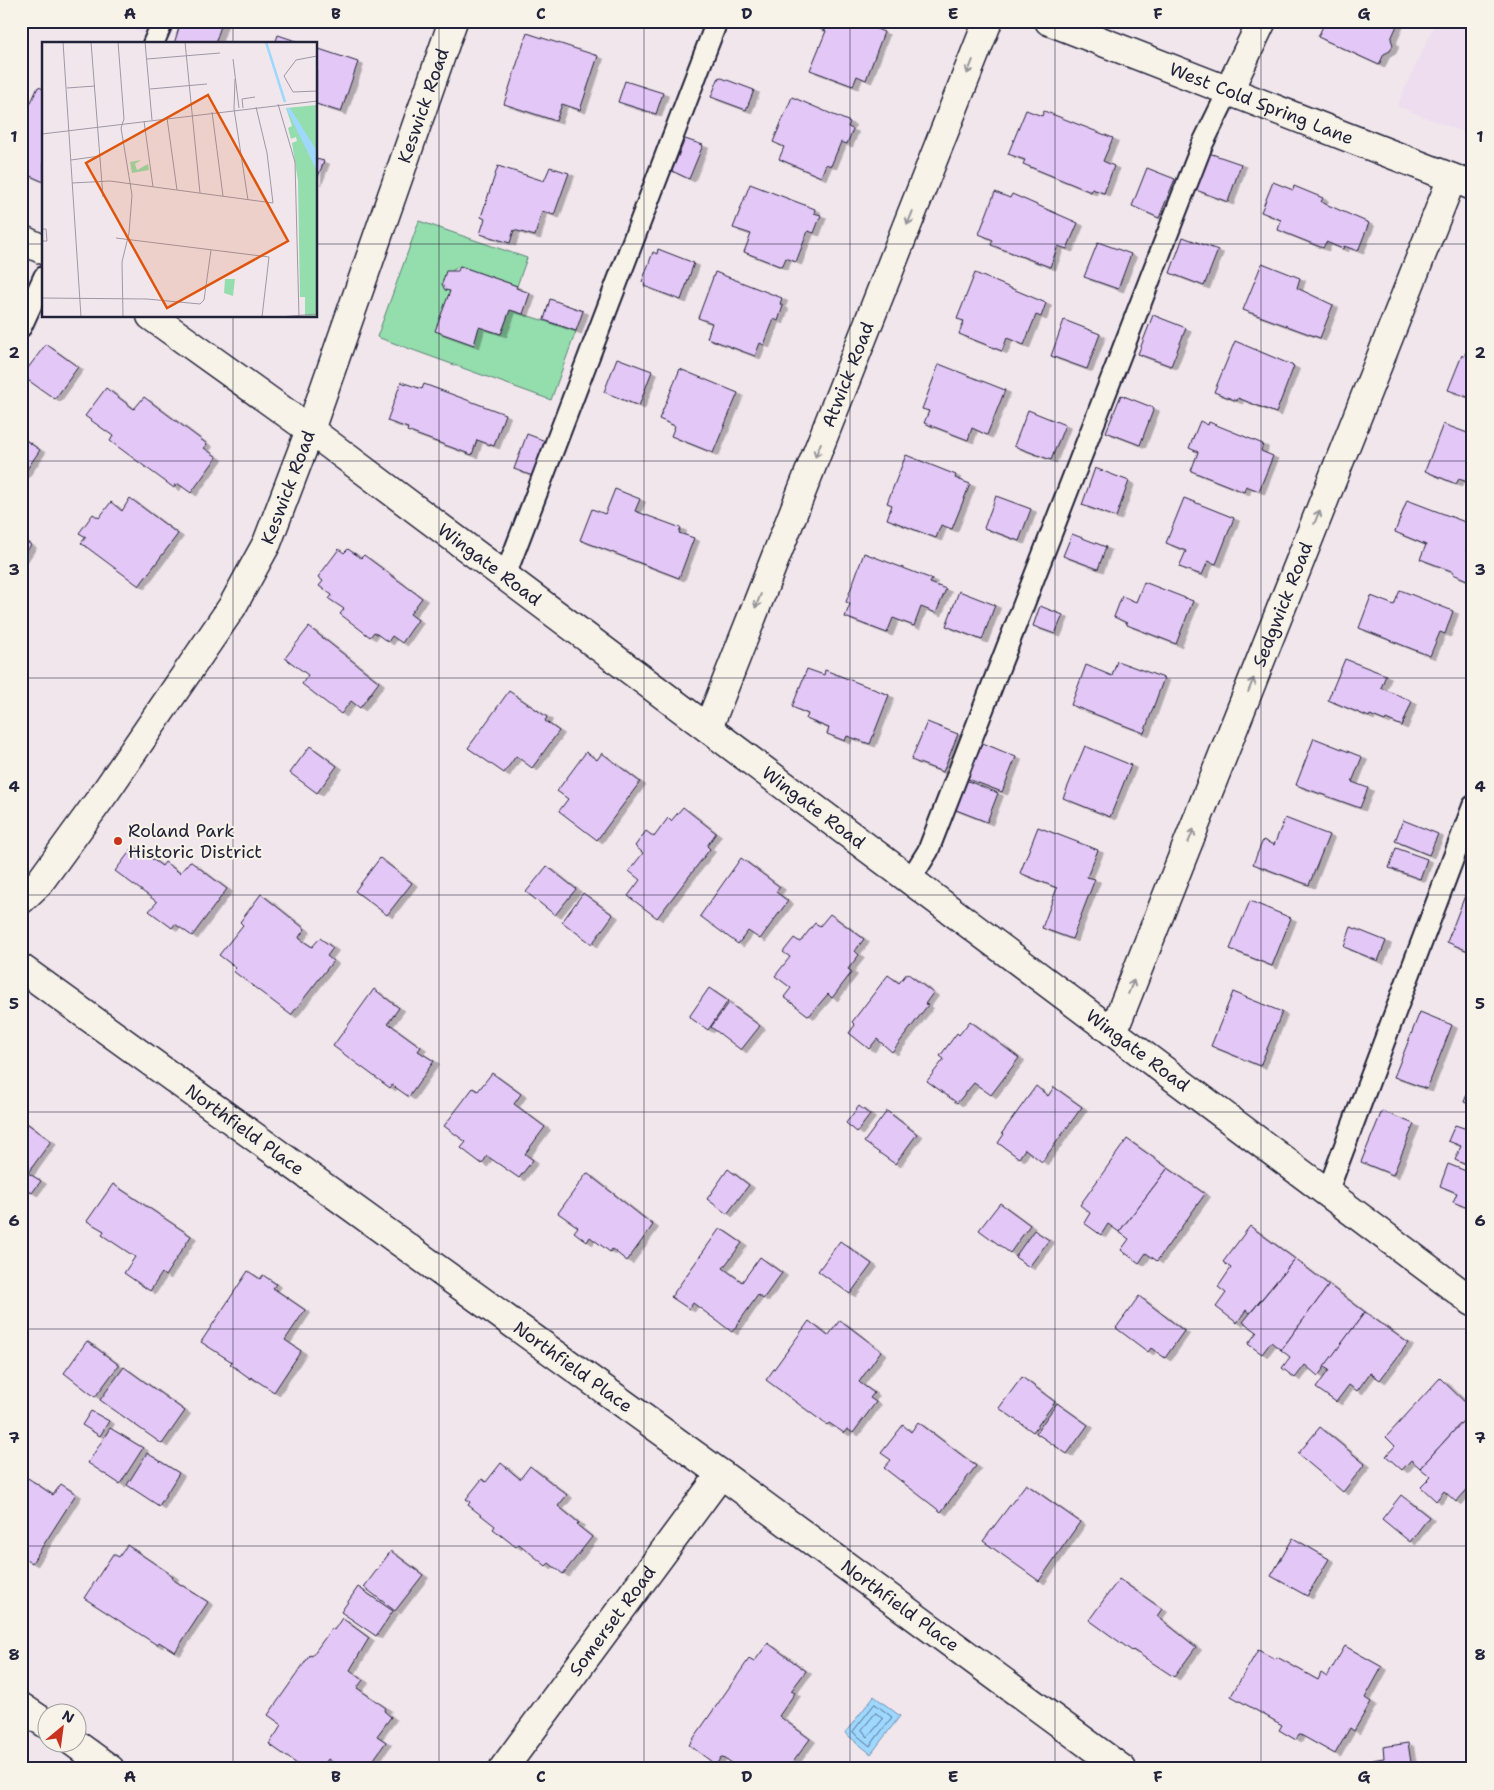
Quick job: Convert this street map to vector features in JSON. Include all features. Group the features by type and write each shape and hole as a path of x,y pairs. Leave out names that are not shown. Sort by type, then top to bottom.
{"street":[{"name":"Keswick Road","path":"21,900 39,883 100,799 232,606 267,543 310,430 453,21"},
{"name":"Atwick Road","path":"708,728 988,21"},
{"name":"West Cold Spring Lane","path":"1049,21 1462,182"},
{"path":"1229,90 1262,21"},
{"name":"Sedgwick Road","path":"1113,1032 1462,182"},
{"path":"21,240 42,249"},
{"name":"Wingate Road","path":"154,318 310,430 1473,1302"},
{"name":"Northfield Place","path":"21,968 721,1474 1122,1769"},
{"name":"Somerset Road","path":"503,1769 721,1474"},
{"path":"21,1707 38,1718"},
{"path":"86,1752 110,1769"}],"lane":[{"path":"154,42 163,21"},
{"path":"505,576 716,21"},
{"path":"910,880 928,852 1202,145 1229,90"},
{"path":"21,328 42,281"},
{"path":"1327,1193 1473,806"}],"shaded area":[{"path":"112,21 158,21 151,37"},
{"path":"1436,21 1473,21 1473,136 1397,106"}],"green space":[{"path":"419,221 527,258 517,286 460,266 453,270 442,284 450,291 436,330 474,344 479,327 501,334 510,310 576,331 551,400 377,337"}],"water":[{"path":"874,1696 900,1716 871,1754 845,1733"}],"building":[{"path":"181,21 216,21 222,23 216,42 175,42"},
{"path":"801,21 857,21 884,32 866,80 857,76 853,86 810,70 826,31"},
{"path":"1321,21 1399,21 1391,39 1393,45 1390,51 1384,54 1379,65 1318,37 1323,26"},
{"path":"527,33 598,56 580,110 562,104 556,121 504,104"},
{"path":"278,35 299,42 276,42"},
{"path":"318,49 358,62 341,112 318,105"},
{"path":"719,77 754,90 746,110 711,97"},
{"path":"625,81 663,93 656,114 618,102"},
{"path":"38,87 42,88 42,181 21,172 21,124"},
{"path":"792,97 850,122 848,127 853,129 847,144 841,142 831,166 826,164 821,177 779,159 784,147 773,142"},
{"path":"1026,110 1042,116 1044,111 1113,138 1103,161 1114,166 1104,193 1092,189 1091,192 1023,164 1025,160 1008,154"},
{"path":"685,139 703,145 689,179 672,171"},
{"path":"1209,153 1241,164 1228,202 1196,190"},
{"path":"318,160 324,161 318,177"},
{"path":"498,166 544,181 550,167 569,173 554,215 542,211 535,236 514,230 510,243 480,234 485,219 481,217"},
{"path":"1147,168 1175,179 1159,218 1132,206"},
{"path":"1273,182 1293,190 1294,186 1323,198 1321,202 1369,223 1358,251 1344,246 1343,249 1326,242 1323,248 1278,230 1281,220 1261,212"},
{"path":"750,184 815,209 814,213 821,215 814,233 808,231 796,262 786,258 782,267 744,252 751,234 733,228"},
{"path":"995,192 1010,198 1012,194 1078,223 1067,249 1058,246 1050,267 991,245 993,240 979,234"},
{"path":"1183,237 1218,250 1204,286 1170,273"},
{"path":"1098,242 1131,254 1118,289 1084,277"},
{"path":"658,249 694,263 681,300 644,286 645,283 642,282 653,252 657,254"},
{"path":"1262,263 1300,278 1297,288 1333,305 1320,338 1243,310"},
{"path":"460,266 517,286 516,288 530,293 523,314 510,310 501,334 479,327 474,345 435,331 450,291 445,290 442,284 446,271 458,271"},
{"path":"715,272 782,298 780,304 783,306 778,321 774,319 764,345 760,343 755,356 707,338 712,323 698,318"},
{"path":"975,273 1046,303 1041,317 1036,315 1024,345 1007,338 1002,351 959,334 964,321 957,319"},
{"path":"550,299 583,311 576,331 544,320"},
{"path":"1153,315 1186,328 1171,366 1138,354"},
{"path":"1064,320 1100,334 1087,369 1051,356"},
{"path":"1235,341 1294,366 1276,413 1238,398 1237,401 1214,392"},
{"path":"1470,343 1473,344 1473,399 1448,390 1462,355 1464,357"},
{"path":"46,344 78,367 55,399 22,376"},
{"path":"617,358 652,371 639,406 604,392"},
{"path":"939,364 1005,390 987,435 972,428 968,440 924,423 929,411 922,409"},
{"path":"680,369 738,393 713,453 671,436 675,426 659,419"},
{"path":"401,382 422,389 424,384 505,414 494,446 477,440 472,455 407,431 408,428 387,421"},
{"path":"106,388 134,409 144,397 207,444 204,448 217,457 191,493 177,483 174,488 110,441 113,436 85,416"},
{"path":"1121,395 1154,408 1140,445 1106,432"},
{"path":"1028,410 1065,425 1051,460 1014,446"},
{"path":"1200,421 1208,425 1209,422 1263,444 1261,451 1273,456 1259,491 1246,486 1244,492 1191,471 1198,452 1189,448"},
{"path":"1443,424 1473,435 1473,484 1459,479 1456,484 1425,471"},
{"path":"527,434 548,442 535,477 514,469"},
{"path":"21,437 40,450 21,478"},
{"path":"906,455 956,475 955,478 970,484 952,529 941,525 936,538 887,519 892,505 887,503"},
{"path":"1095,468 1129,481 1116,517 1082,505"},
{"path":"615,489 640,499 635,511 681,528 679,533 694,538 679,578 580,540 592,509 605,514"},
{"path":"996,496 1031,509 1019,541 984,528"},
{"path":"130,498 178,534 139,586 81,543 86,537 79,533 93,514 99,518 111,502 122,511"},
{"path":"1184,498 1234,518 1216,564 1208,561 1202,575 1179,567 1186,551 1166,543"},
{"path":"1407,500 1473,525 1473,534 1466,551 1473,553 1473,566 1467,580 1453,574 1454,572 1420,559 1426,545 1395,532"},
{"path":"1072,534 1106,547 1098,569 1063,556"},
{"path":"21,538 31,545 21,560"},
{"path":"339,549 344,553 348,549 361,558 364,555 422,598 410,614 418,620 402,643 392,636 388,642 374,632 370,637 340,614 344,609 329,599 332,595 319,586 323,581 318,577"},
{"path":"864,553 932,579 930,583 946,589 936,613 921,607 914,626 893,618 887,633 845,617 850,604 846,602"},
{"path":"1144,582 1193,601 1176,644 1127,625 1127,623 1114,617 1122,596 1136,602"},
{"path":"1400,590 1453,611 1445,634 1440,632 1430,656 1359,628 1371,596 1394,605"},
{"path":"959,591 995,605 982,640 946,626"},
{"path":"1040,606 1063,615 1055,634 1033,626"},
{"path":"309,627 379,682 360,708 351,701 341,714 302,684 308,675 285,658"},
{"path":"1345,659 1386,675 1381,688 1412,701 1402,726 1386,719 1385,721 1370,715 1369,717 1328,700"},
{"path":"1117,661 1164,678 1144,733 1071,705 1086,665 1112,676"},
{"path":"807,669 824,675 825,670 889,695 870,744 847,736 845,741 827,734 829,728 806,719 808,714 792,707"},
{"path":"509,691 547,717 545,721 559,731 532,768 516,756 504,773 468,748"},
{"path":"927,722 958,734 943,772 911,760"},
{"path":"1314,738 1362,757 1352,782 1368,788 1360,808 1296,785"},
{"path":"978,741 1016,757 1002,792 963,777"},
{"path":"310,746 337,766 317,793 290,773"},
{"path":"1085,746 1131,765 1110,817 1063,798"},
{"path":"586,752 597,760 602,753 640,782 597,840 559,811 568,799 557,791"},
{"path":"963,779 998,793 987,822 951,808"},
{"path":"683,807 716,833 707,846 710,849 657,918 628,896 640,880 629,871 643,853 635,846 646,831 654,837 668,818 671,821"},
{"path":"1285,818 1329,835 1309,885 1253,864 1263,840 1274,845"},
{"path":"1403,820 1438,834 1429,855 1395,841"},
{"path":"1038,827 1098,850 1087,877 1095,879 1072,939 1042,928 1057,888 1020,873"},
{"path":"134,846 162,866 165,862 180,873 190,861 227,889 192,936 175,924 172,928 149,911 157,902 115,871"},
{"path":"1396,848 1427,859 1420,879 1389,868"},
{"path":"380,858 412,883 387,915 355,891"},
{"path":"741,858 780,887 776,892 788,901 760,939 748,931 738,944 700,916"},
{"path":"547,866 576,889 555,915 526,892"},
{"path":"583,893 613,915 592,944 562,922"},
{"path":"1466,893 1473,896 1473,953 1447,942"},
{"path":"261,894 305,929 299,937 300,939 312,947 320,938 333,948 327,956 333,961 291,1015 233,971 236,968 219,955 243,925 240,922"},
{"path":"1250,901 1291,918 1272,966 1230,949"},
{"path":"830,914 864,939 855,951 859,955 848,969 852,972 832,998 828,994 809,1016 784,997 791,988 775,976 790,957 783,952 794,938 800,942 815,923 820,926"},
{"path":"1351,927 1386,941 1378,961 1344,947"},
{"path":"907,973 933,993 925,1004 928,1005 892,1052 877,1039 869,1049 849,1033 855,1025 852,1022 888,975 899,983"},
{"path":"709,988 728,1001 708,1030 689,1017"},
{"path":"374,989 399,1008 388,1023 421,1047 418,1051 434,1061 409,1097 392,1085 390,1088 333,1046"},
{"path":"1233,992 1282,1012 1260,1066 1211,1046"},
{"path":"729,1003 760,1026 741,1050 711,1027"},
{"path":"1420,1012 1452,1025 1427,1089 1394,1077"},
{"path":"970,1021 1019,1058 991,1095 974,1083 957,1103 927,1081 944,1059 940,1056 957,1033 959,1035"},
{"path":"492,1073 521,1094 514,1104 545,1127 525,1154 533,1160 519,1178 487,1156 482,1164 461,1148 466,1142 444,1126 473,1088 478,1091"},
{"path":"1036,1086 1048,1096 1054,1087 1082,1107 1042,1162 1025,1149 1019,1158 998,1143 1004,1134 1002,1133"},
{"path":"1470,1087 1473,1088 1473,1106 1464,1102"},
{"path":"859,1106 870,1115 857,1132 846,1123"},
{"path":"887,1111 917,1134 895,1164 864,1142"},
{"path":"1382,1111 1414,1124 1393,1175 1361,1162"},
{"path":"21,1119 51,1141 28,1173 41,1181 32,1193 21,1186"},
{"path":"1471,1119 1473,1120 1473,1168 1455,1160 1461,1146 1448,1141 1455,1125 1467,1129"},
{"path":"1127,1139 1168,1168 1119,1232 1108,1224 1101,1235 1084,1223 1090,1213 1080,1205"},
{"path":"1448,1164 1466,1171 1467,1166 1473,1168 1473,1210 1453,1202 1457,1193 1440,1186"},
{"path":"1168,1168 1205,1194 1157,1261 1146,1253 1139,1263 1121,1250 1129,1239 1119,1232"},
{"path":"728,1169 749,1185 727,1214 707,1199"},
{"path":"587,1173 653,1225 627,1261 612,1249 610,1252 590,1237 587,1242 574,1232 578,1227 558,1213"},
{"path":"113,1184 191,1236 165,1276 162,1273 150,1291 124,1273 135,1257 102,1235 104,1231 87,1221"},
{"path":"1000,1203 1030,1225 1010,1253 979,1230"},
{"path":"1250,1226 1295,1259 1250,1313 1246,1310 1237,1323 1216,1307 1226,1293 1218,1287 1231,1268 1223,1262"},
{"path":"720,1228 742,1243 723,1268 742,1282 760,1257 782,1273 763,1299 758,1295 732,1332 693,1303 689,1309 671,1297"},
{"path":"1034,1230 1049,1240 1029,1267 1015,1257"},
{"path":"840,1241 872,1264 850,1294 818,1271"},
{"path":"1295,1259 1329,1285 1281,1350 1271,1342 1262,1354 1248,1344 1257,1332 1243,1322"},
{"path":"248,1271 260,1279 263,1275 276,1284 273,1288 305,1310 285,1340 301,1351 274,1392 251,1377 251,1379 230,1364 232,1362 201,1342"},
{"path":"1329,1285 1365,1312 1318,1376 1305,1365 1295,1378 1282,1368 1290,1357 1281,1350"},
{"path":"1139,1296 1184,1331 1165,1358 1151,1348 1148,1352 1116,1328"},
{"path":"1365,1312 1408,1343 1380,1380 1370,1373 1357,1391 1349,1385 1336,1402 1316,1388 1329,1370 1324,1367"},
{"path":"840,1320 881,1351 859,1382 874,1393 870,1398 876,1402 853,1433 847,1429 844,1433 829,1423 827,1425 766,1380 809,1321 828,1336"},
{"path":"87,1341 119,1365 95,1397 64,1373"},
{"path":"124,1367 185,1411 162,1444 100,1400"},
{"path":"1022,1377 1055,1402 1033,1432 999,1408"},
{"path":"1440,1378 1473,1410 1420,1468 1411,1460 1402,1470 1386,1456 1395,1446 1386,1437"},
{"path":"1057,1403 1088,1425 1067,1454 1036,1433"},
{"path":"1473,1410 1473,1483 1456,1502 1444,1491 1436,1501 1421,1487 1431,1477 1420,1468"},
{"path":"91,1411 109,1421 100,1436 82,1425"},
{"path":"918,1422 976,1466 941,1512 884,1468 891,1460 881,1453 903,1425 911,1432"},
{"path":"1320,1427 1365,1464 1343,1492 1298,1454"},
{"path":"110,1428 143,1448 120,1484 88,1463"},
{"path":"147,1453 179,1473 159,1506 127,1485"},
{"path":"501,1463 520,1479 530,1466 567,1495 558,1506 579,1523 577,1525 592,1537 563,1574 549,1563 546,1566 519,1544 516,1547 493,1529 495,1526 468,1505 470,1502 466,1499 482,1479 486,1482"},
{"path":"28,1478 53,1495 61,1484 76,1494 32,1563 21,1556 21,1487"},
{"path":"1026,1484 1080,1522 1039,1581 983,1541"},
{"path":"1401,1495 1429,1517 1410,1542 1382,1519"},
{"path":"1293,1538 1329,1559 1307,1596 1271,1576"},
{"path":"127,1545 173,1576 172,1579 208,1602 175,1652 159,1642 157,1645 84,1598 113,1554 119,1557"},
{"path":"391,1551 423,1575 395,1611 364,1587"},
{"path":"1119,1579 1162,1609 1157,1616 1196,1647 1174,1677 1132,1651 1089,1620"},
{"path":"358,1587 393,1611 376,1636 341,1612"},
{"path":"342,1618 369,1638 350,1670 363,1680 357,1688 386,1708 384,1711 391,1717 377,1736 386,1742 367,1769 342,1769 328,1759 321,1769 304,1769 269,1744 282,1725 268,1715 310,1655 312,1656 332,1628 334,1630"},
{"path":"768,1643 806,1671 791,1691 795,1693 779,1716 810,1739 788,1769 734,1769 736,1766 721,1757 716,1765 689,1745 749,1659 754,1662"},
{"path":"1345,1646 1382,1667 1365,1698 1371,1702 1354,1731 1350,1728 1335,1754 1299,1734 1296,1740 1279,1730 1282,1725 1231,1696 1258,1650 1275,1659 1277,1657 1318,1680 1321,1673 1327,1677"},
{"path":"1408,1743 1412,1769 1347,1769 1347,1764 1384,1758 1383,1747"}],"place":[{"name":"Roland Park Historic District","path":"118,841"}]}
